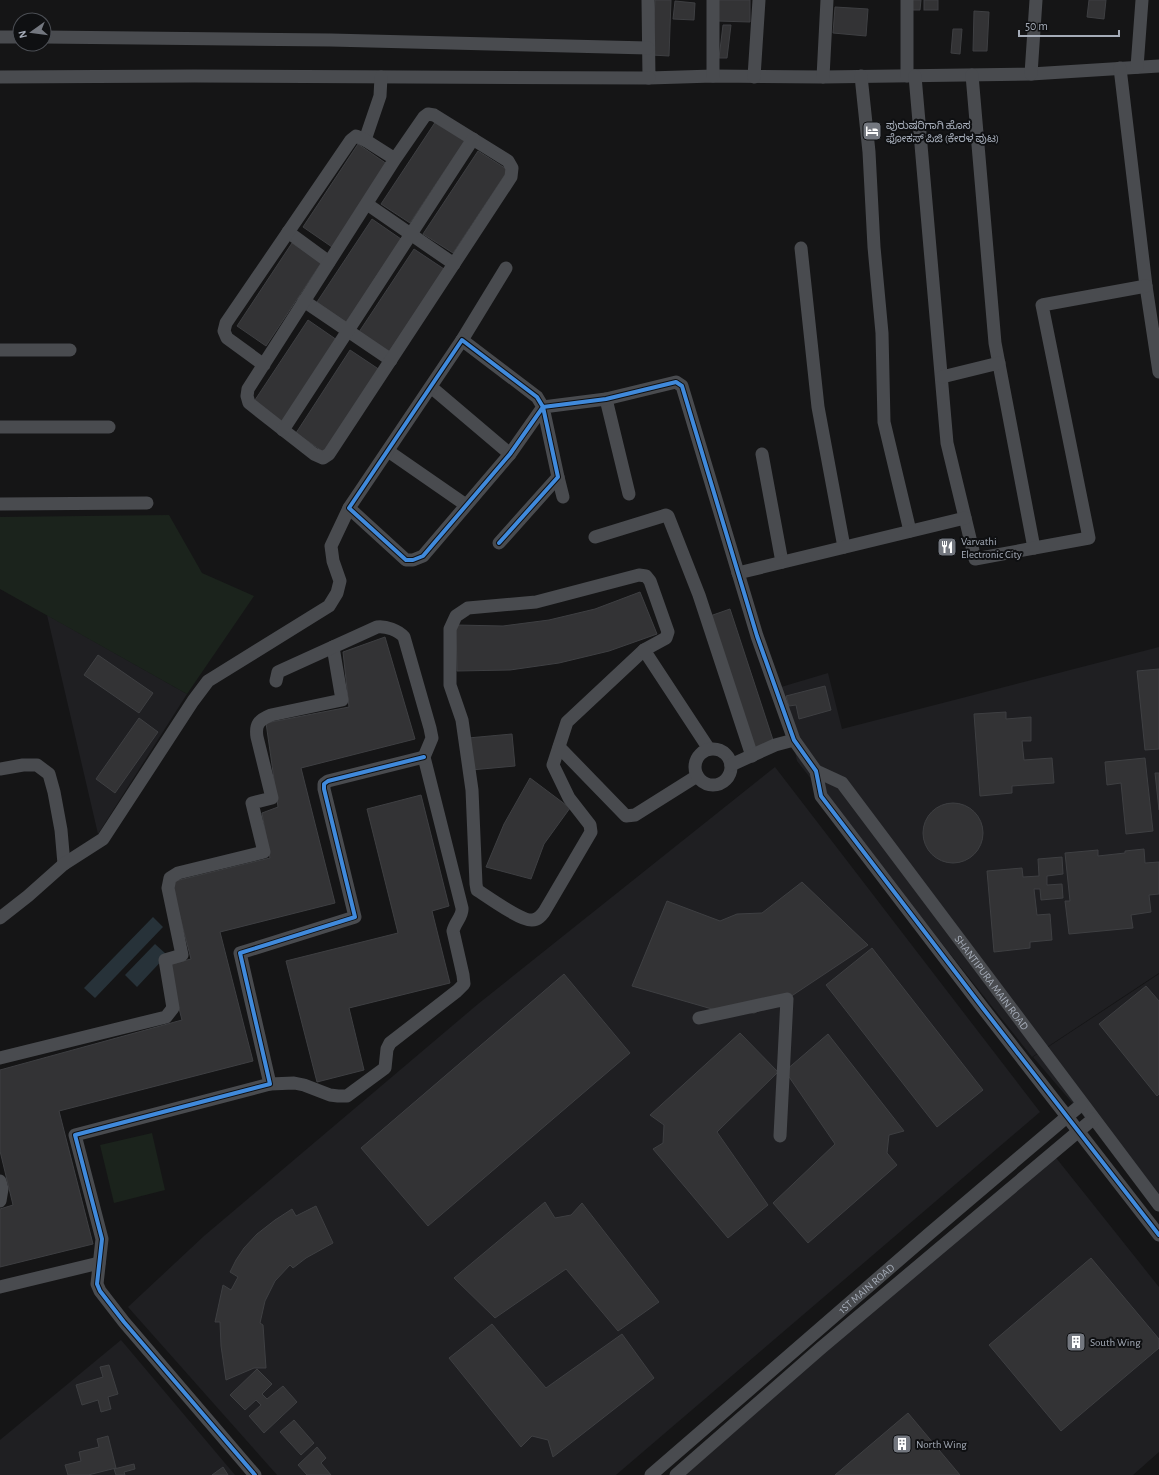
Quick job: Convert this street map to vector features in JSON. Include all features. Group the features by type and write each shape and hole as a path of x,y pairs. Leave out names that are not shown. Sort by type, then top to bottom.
{"street":[{"path":"648,0 649,78"},
{"path":"713,0 713,76"},
{"path":"754,77 759,0"},
{"path":"823,77 827,0"},
{"path":"907,0 911,76 942,377 947,443 975,559 1088,538 1042,305 1146,286"},
{"path":"1032,74 1036,0"},
{"path":"1137,67 1142,0"},
{"path":"0,37 12,37"},
{"path":"52,37 331,40 648,48"},
{"path":"0,77 823,77 1032,74 1159,66"},
{"path":"1120,68 1146,286 1159,372"},
{"path":"972,75 995,343 1034,548"},
{"path":"861,76 870,152 874,247 882,333 884,422 910,531"},
{"path":"366,140 380,96 381,77"},
{"path":"428,114 434,115 508,161 512,168 511,177 329,454 323,458 314,454 249,403 247,396 248,389 395,159 424,117 428,114"},
{"path":"264,365 227,338 224,330 226,323 351,140 356,136 366,140 395,159"},
{"path":"283,430 473,139"},
{"path":"367,204 454,264"},
{"path":"288,232 330,262"},
{"path":"800,248 818,408 844,547"},
{"path":"0,918 28,896 64,864 102,839 193,701 208,681 329,606 337,593 340,581 333,561 331,546 349,508 462,340 506,268"},
{"path":"304,301 391,360"},
{"path":"462,340 537,398 543,408 563,497"},
{"path":"0,350 70,350"},
{"path":"942,377 999,363"},
{"path":"349,508 406,560 413,560 422,556 510,454 543,408 606,399 676,382 682,386 757,636 794,740 816,771 821,796 831,811 1159,1235"},
{"path":"431,387 510,454"},
{"path":"606,399 629,494"},
{"path":"0,427 109,427"},
{"path":"388,450 466,505"},
{"path":"762,454 782,562"},
{"path":"499,543 558,477"},
{"path":"0,504 147,503"},
{"path":"595,537 666,515 668,516 699,595 752,756"},
{"path":"738,573 965,518"},
{"path":"639,575 646,576 650,581 668,632 666,638 644,650 568,722 553,765 569,798 590,825 591,832 540,918 532,920 523,919 477,890 472,790 462,720 450,685 450,629 456,616 468,608 536,602 639,575"},
{"path":"256,1475 108,1304 100,1291 97,1284 98,1263 102,1239 75,1135 270,1084 294,1083 304,1085 330,1095 347,1096 385,1068 387,1049 390,1043 464,984 453,930 462,912 462,908 424,757 432,738 430,728 404,637 400,632 382,626 377,626 278,672 276,681"},
{"path":"0,1058 166,1017 173,1008 165,960 182,955 168,888 170,878 178,873 264,852 252,803 272,798 257,737 257,724 260,720 270,715 342,700 332,647"},
{"path":"644,650 709,749"},
{"path":"731,765 775,745 794,740"},
{"path":"559,747 626,816 635,815 697,776"},
{"path":"709,749 721,750 726,754 731,765 731,771 728,776 719,784 713,785 701,781 697,776 694,766 696,760 703,751 709,749"},
{"path":"270,1084 240,953 355,917 324,784 328,781 424,757"},
{"path":"0,769 23,765 37,765 49,774 61,830 64,864"},
{"name":"SHANTIPURA MAIN ROAD","path":"816,771 842,783 1159,1206"},
{"path":"699,1018 787,999 780,1136"},
{"name":"1ST MAIN ROAD","path":"651,1475 929,1234 1082,1104"},
{"name":"1ST MAIN ROAD","path":"676,1475 821,1348 1093,1119"},
{"path":"0,1181 2,1189 0,1201"},
{"path":"0,1287 98,1263"}],"shaded area":[{"path":"169,515 202,573 254,596 187,694 0,589 0,517"},
{"path":"47,615 187,694 98,834"},
{"path":"1159,647 1159,973 1032,1057 797,761 781,687 828,673 842,729"},
{"path":"775,767 1040,1112 616,1475 277,1475 128,1307 204,1236 478,1004"},
{"path":"153,917 163,927 95,998 84,988"},
{"path":"155,944 167,955 137,987 125,975"},
{"path":"1159,974 1159,1204 1033,1057"},
{"path":"152,1133 165,1190 114,1203 100,1145"},
{"path":"1053,1154 1159,1287 1159,1452 1133,1475 683,1475"},
{"path":"121,1340 235,1475 0,1475 0,1440"}],"building":[{"path":"655,0 671,0 669,56 652,55"},
{"path":"718,0 750,0 750,22 717,21"},
{"path":"911,0 921,0 920,10 911,10"},
{"path":"924,0 938,0 938,10 924,10"},
{"path":"1089,0 1106,0 1104,19 1087,17"},
{"path":"675,1 695,3 694,20 673,19"},
{"path":"835,7 868,9 866,36 833,33"},
{"path":"974,11 989,12 987,51 973,51"},
{"path":"723,25 731,25 727,58 719,58"},
{"path":"953,29 962,29 960,54 951,53"},
{"path":"436,121 465,140 410,223 381,204"},
{"path":"358,144 387,164 332,247 303,227"},
{"path":"478,151 508,170 453,253 423,234"},
{"path":"372,219 401,239 346,322 317,302"},
{"path":"292,243 321,263 266,346 237,326"},
{"path":"414,249 444,269 389,352 359,332"},
{"path":"308,320 337,340 283,422 253,403"},
{"path":"350,350 380,370 325,453 296,433"},
{"path":"640,592 657,634 609,651 559,663 510,670 457,671 456,625 503,626 549,620 595,609"},
{"path":"730,609 774,743 753,750 710,616"},
{"path":"385,637 415,739 301,768 335,903 220,932 253,1061 59,1111 93,1244 0,1267 0,1209 13,1205 0,1151 0,1070 182,1020 168,965 191,959 171,882 270,858 262,813 278,807 266,723 349,707 343,652"},
{"path":"98,655 153,693 139,713 84,675"},
{"path":"1159,669 1159,749 1145,750 1137,671"},
{"path":"825,686 831,710 799,719 796,705 789,706 786,696"},
{"path":"1006,712 1006,719 1031,717 1031,741 1022,741 1024,760 1052,758 1054,783 1012,786 1012,793 980,796 974,714"},
{"path":"139,718 158,732 115,793 96,779"},
{"path":"512,734 515,766 471,770 468,738"},
{"path":"1145,758 1153,831 1126,834 1121,783 1107,785 1105,762"},
{"path":"1155,773 1159,773 1159,810"},
{"path":"530,778 570,808 544,844 531,879 486,867 504,824"},
{"path":"421,795 449,906 432,911 450,983 349,1008 364,1070 317,1082 286,961 398,933 367,809"},
{"path":"947,803 959,803 970,808 978,816 983,827 981,845 970,858 959,863 947,863 936,858 928,850 923,839 923,827 928,816 936,808"},
{"path":"1144,849 1145,863 1159,862 1159,894 1149,895 1151,912 1131,915 1133,928 1069,934 1065,901 1070,901 1065,853 1098,850 1098,856"},
{"path":"1062,857 1063,874 1047,876 1047,885 1062,884 1063,898 1041,900 1040,889 1034,889 1037,915 1050,914 1052,940 1030,942 1030,948 994,952 987,871 1022,868 1023,877 1039,876 1038,859"},
{"path":"802,882 868,945 787,999 754,1013 712,1009 632,986 667,901 720,921 737,914 762,913"},
{"path":"872,948 983,1090 937,1127 826,985"},
{"path":"564,974 630,1053 428,1226 361,1148"},
{"path":"1146,986 1159,1001 1159,1094 1157,1096 1099,1024"},
{"path":"740,1033 778,1072 717,1132 768,1205 728,1238 653,1149 663,1143 664,1125 650,1115"},
{"path":"828,1034 904,1131 889,1135 887,1153 897,1165 808,1243 773,1203 835,1144 785,1071"},
{"path":"545,1202 555,1218 571,1215 582,1203 659,1302 618,1331 566,1269 495,1318 454,1278"},
{"path":"316,1206 333,1243 306,1258 293,1268 290,1265 275,1281 265,1301 260,1323 263,1325 266,1368 254,1368 226,1380 221,1346 220,1322 215,1322 223,1285 231,1290 238,1277 230,1272 244,1248 257,1234 292,1209 296,1216"},
{"name":"South Wing","path":"1091,1258 1159,1339 1159,1348 1061,1431 989,1345"},
{"path":"492,1324 546,1388 622,1334 654,1378 553,1457 548,1440 532,1436 521,1447 449,1358"},
{"path":"109,1365 118,1394 108,1397 111,1409 101,1412 98,1400 82,1405 76,1385 103,1377 100,1367"},
{"path":"257,1369 272,1384 262,1394 267,1399 283,1386 297,1402 264,1433 249,1416 261,1405 256,1400 245,1410 230,1395"},
{"name":"North Wing","path":"908,1413 960,1475 835,1475"},
{"path":"294,1420 314,1443 301,1455 280,1432"},
{"path":"108,1436 116,1468 88,1475 68,1475 65,1465 81,1461 79,1452 99,1447 97,1439"},
{"path":"317,1447 326,1458 321,1463 331,1475 307,1475 298,1465"},
{"path":"134,1464 135,1469 124,1472 125,1475 116,1475 114,1469"},
{"path":"223,1467 228,1475 212,1475"}],"cycle path":[{"path":"499,543 558,477 543,407 537,397 462,340 349,508 406,560 413,560 423,556 510,454 543,407 606,399 676,382 682,386 757,636 794,740 816,771 821,796 1159,1235"},
{"path":"255,1475 124,1322 100,1291 97,1284 102,1239 75,1135 270,1084 240,953 355,917 324,784 328,781 424,757"}],"place":[{"name":"ಪುರುಷರಿಗಾಗಿ ಹೊಸ ಫೋಕಸ್ ಪಿಜಿ (ಕೇರಳ ಪುಟ)","path":"872,131"},
{"name":"Varvathi Electronic City","path":"947,547"},
{"name":"South Wing","path":"1076,1342"},
{"name":"North Wing","path":"902,1444"}]}
